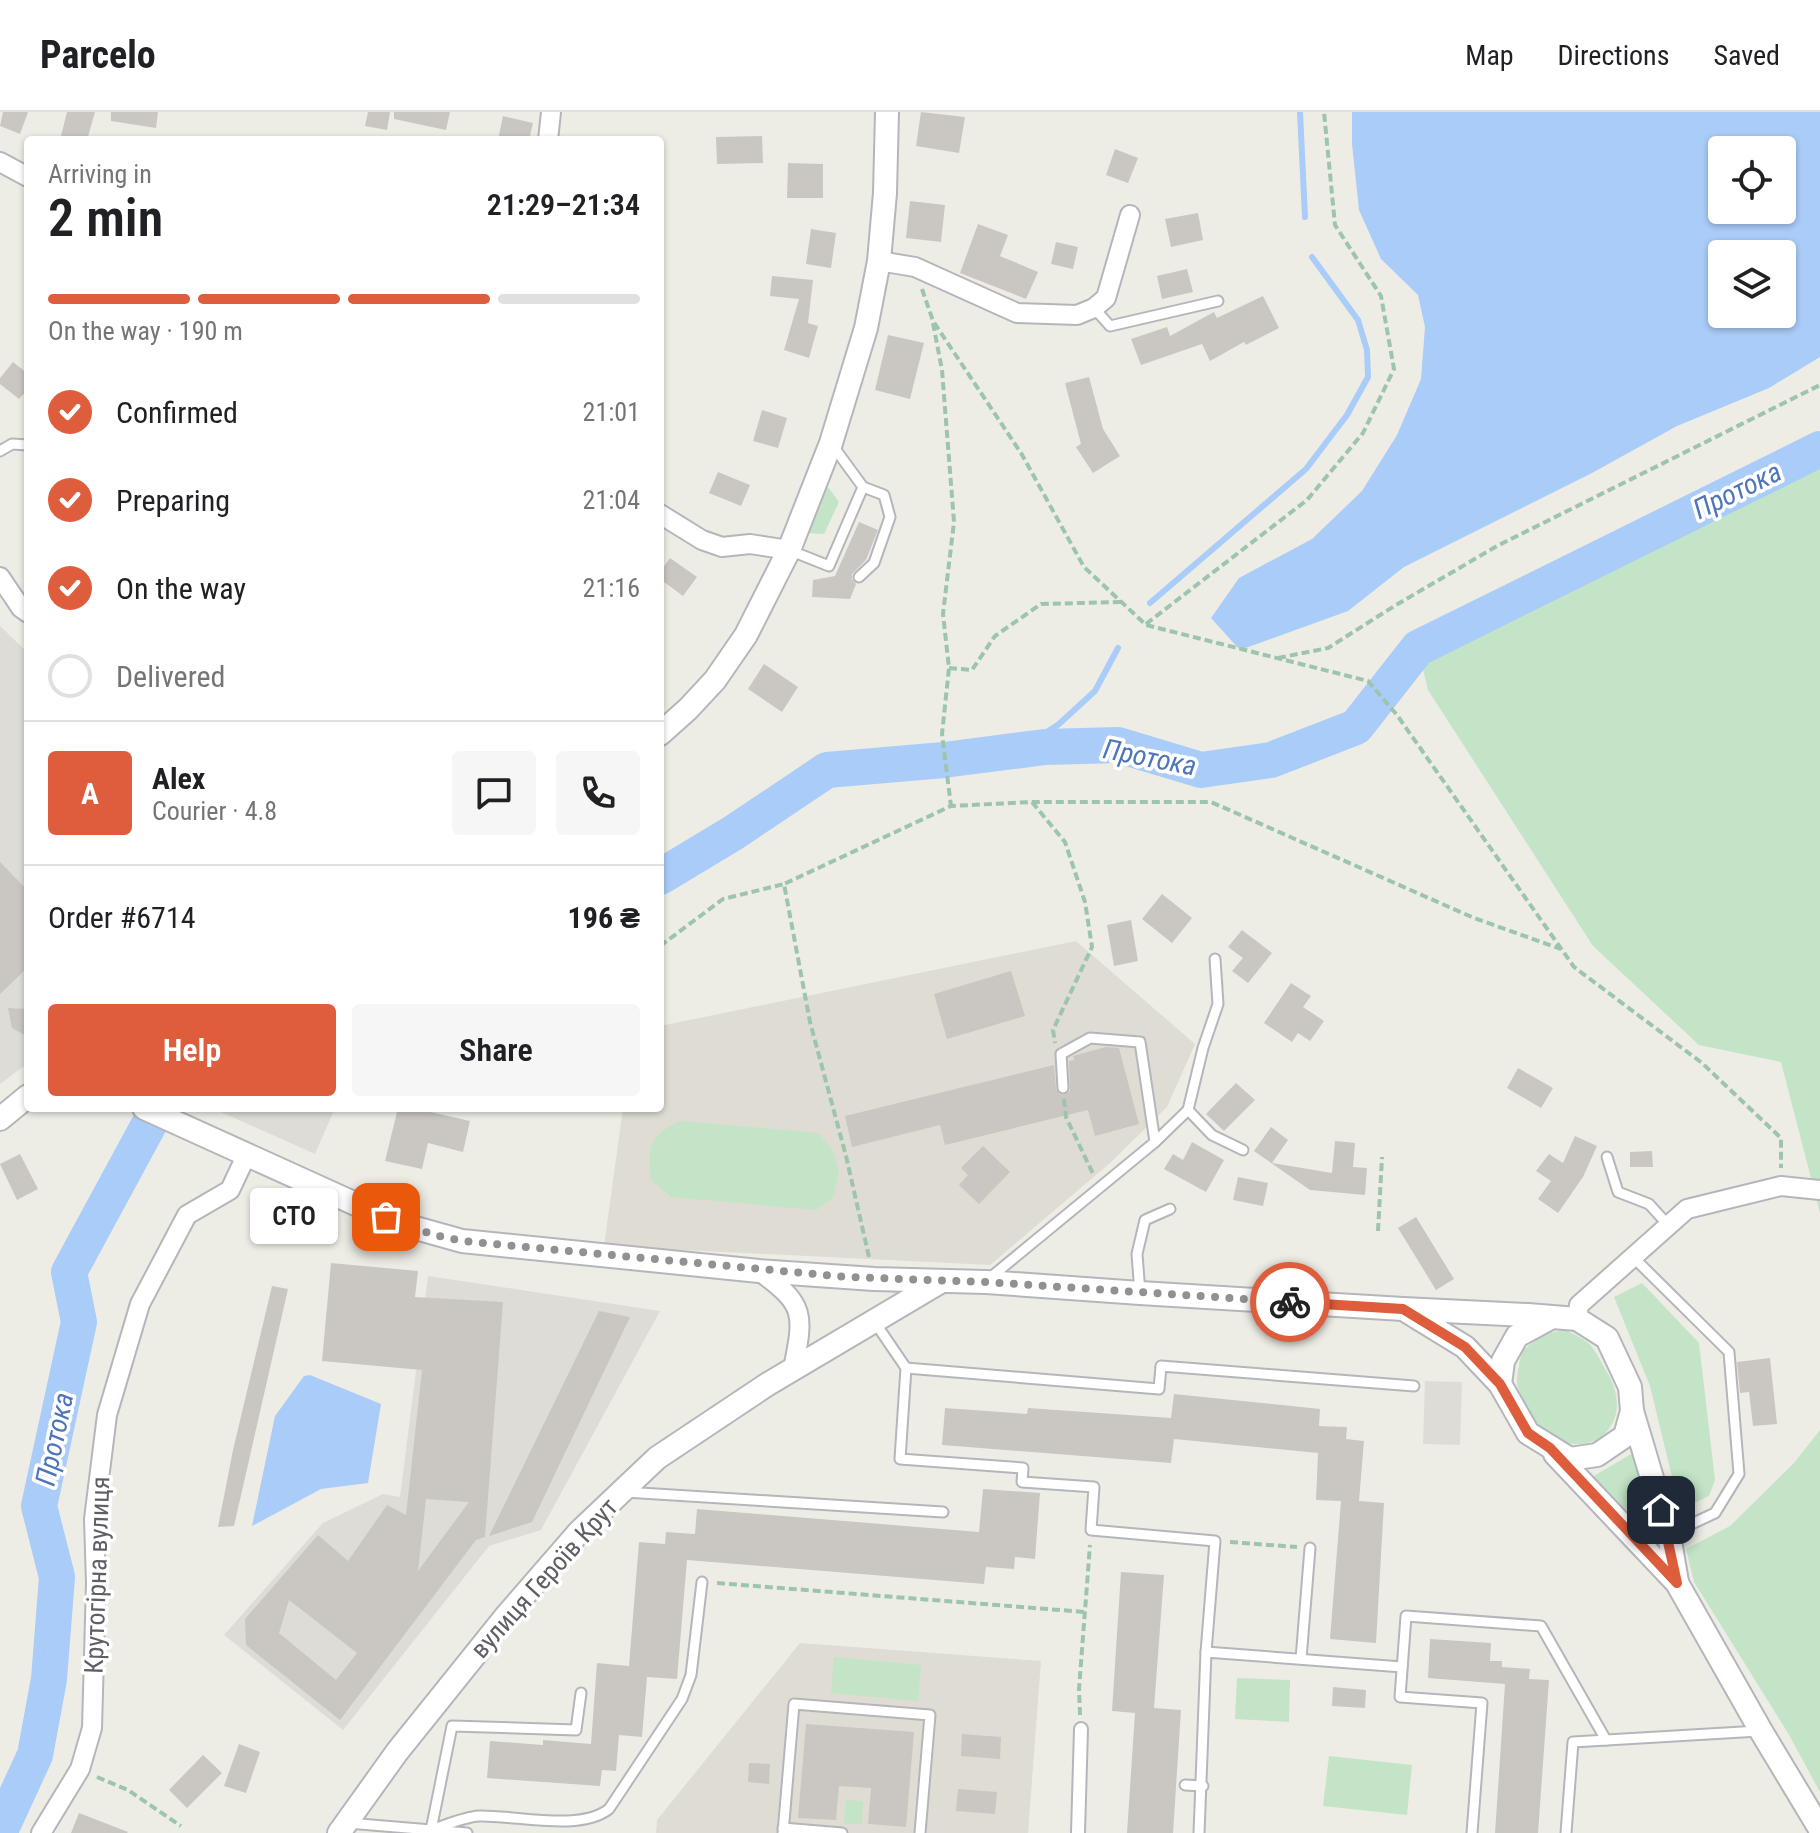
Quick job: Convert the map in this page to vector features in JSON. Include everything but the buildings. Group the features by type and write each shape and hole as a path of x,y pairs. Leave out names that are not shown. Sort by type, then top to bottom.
{"street":[{"path":"548,136 551,112"},
{"path":"664,730 715,680 746,635 789,550 831,443 866,328 879,261 887,112"},
{"path":"0,162 24,175"},
{"path":"879,261 915,267 1017,313 1077,315 1094,308 1106,298 1130,215"},
{"path":"664,516 702,540 722,547 750,544 789,550"},
{"path":"0,577 24,610"},
{"path":"0,1119 24,1099"},
{"path":"152,1112 412,1227 448,1238 488,1245 874,1279 986,1282 1577,1319 1607,1338 1630,1387 1632,1411 1669,1535 1677,1583"},
{"name":"Крутогірна вулиця","path":"41,1833 80,1769 92,1728 96,1583 94,1519 107,1415 140,1304 187,1215 230,1190 246,1156"},
{"path":"1577,1319 1579,1305 1687,1209 1781,1186 1820,1190"},
{"path":"759,1271 787,1291 799,1314 800,1336 793,1369"},
{"name":"вулиця Героїв Крут","path":"341,1828 507,1615 579,1532 657,1458 793,1369 942,1281"},
{"path":"1403,1309 1465,1347 1500,1384 1528,1433 1570,1459 1597,1455 1625,1436 1632,1411"},
{"path":"1500,1384 1503,1361 1517,1336 1552,1317"},
{"path":"1550,1448 1677,1583 1820,1829"},
{"path":"1078,1833 1081,1729"}],"lane":[{"path":"1094,308 1110,326 1218,301"},
{"path":"831,443 863,487 884,495 890,517 874,563 859,577"},
{"path":"0,451 12,444 24,445"},
{"path":"789,550 834,567 863,487"},
{"path":"986,1282 1155,1142 1188,1110 1203,1048 1218,1004 1215,959"},
{"path":"1063,1088 1061,1054 1090,1038 1140,1042 1155,1142"},
{"path":"1188,1110 1212,1135 1243,1150"},
{"path":"1607,1157 1618,1192 1649,1204 1669,1226"},
{"path":"1140,1293 1137,1254 1145,1220 1170,1209"},
{"path":"1633,1257 1729,1352 1739,1474 1715,1513 1669,1535"},
{"path":"873,1320 906,1368 900,1459 1023,1468 1022,1482 1094,1487 1091,1530 1215,1541 1206,1652 1199,1833"},
{"path":"906,1368 1159,1389 1161,1366 1414,1386"},
{"path":"622,1491 943,1512"},
{"path":"1301,1659 1310,1548"},
{"path":"431,1830 476,1816 580,1820 597,1818 609,1809 682,1699 691,1675 702,1582"},
{"path":"1472,1833 1482,1703 1400,1697 1406,1616 1541,1626 1606,1740"},
{"path":"1206,1652 1402,1667"},
{"path":"431,1830 452,1726 576,1730 581,1693"},
{"path":"842,1833 783,1831 794,1704 930,1715 920,1833"},
{"path":"1566,1833 1573,1742 1761,1731"},
{"path":"1185,1785 1203,1786"},
{"path":"341,1828 467,1833"}],"path":[{"path":"1146,625 1307,500 1363,433 1394,369 1381,296 1335,225 1324,112"},
{"path":"915,267 933,321 942,370 954,522 943,614 949,668 942,734 951,806"},
{"path":"933,321 1021,453 1084,567 1146,625 1368,681 1397,715 1574,967 1702,1063 1781,1138 1781,1186"},
{"path":"1275,658 1328,648 1497,546 1820,385"},
{"path":"949,668 972,670 995,636 1041,604 1121,602"},
{"path":"664,943 723,899 784,884 951,806 1032,802 1211,802 1474,918 1562,950"},
{"path":"1032,802 1065,842 1085,902 1092,947"},
{"path":"784,884 810,1022 846,1156 874,1279"},
{"path":"1378,1231 1382,1157"},
{"path":"1081,1729 1079,1689 1091,1530"},
{"path":"1215,1541 1310,1548"},
{"path":"702,1582 1085,1612"},
{"path":"80,1769 128,1790 181,1826"}],"shaded area":[{"path":"0,626 24,649 24,1066 0,1084"},
{"path":"1076,941 1195,1044 1167,1107 1110,1163 990,1265 604,1246 622,1112 664,1112 664,1025"},
{"path":"221,1112 333,1112 315,1154"},
{"path":"428,1276 660,1311 541,1530 489,1546 343,1730 224,1635 323,1523 383,1494 400,1497"},
{"path":"1425,1381 1462,1382 1460,1445 1423,1444"},
{"path":"800,1643 1041,1661 1028,1833 656,1833 657,1820"}],"green space":[{"path":"1820,449 1820,1213 1781,1062 1699,1045 1593,946 1428,690 1418,648"},
{"path":"828,487 839,502 824,534 805,533"},
{"path":"680,1121 818,1133 833,1151 839,1172 833,1197 816,1210 671,1197 651,1180 649,1159 656,1138"},
{"path":"1642,1283 1699,1343 1715,1480 1709,1496 1680,1510 1650,1386 1614,1297"},
{"path":"1565,1330 1591,1346 1607,1372 1616,1395 1616,1415 1607,1431 1594,1441 1577,1444 1558,1440 1541,1427 1517,1385 1522,1351 1543,1334"},
{"path":"1820,1430 1820,1792 1788,1733 1694,1582 1686,1549 1730,1526 1794,1463"},
{"path":"1633,1453 1657,1540 1592,1477"},
{"path":"834,1657 921,1665 918,1701 831,1693"},
{"path":"1237,1678 1290,1680 1289,1722 1235,1719"},
{"path":"1329,1756 1412,1765 1407,1815 1323,1806"},
{"path":"846,1800 863,1801 862,1824 844,1823"}],"water":[{"path":"1352,112 1820,112 1820,357 1769,388 1677,426 1592,473 1404,567 1348,611 1240,650 1211,618 1239,578 1312,539 1362,491 1397,435 1421,379 1425,327 1418,295 1381,259 1359,210"},
{"path":"310,1375 381,1404 368,1483 321,1489 252,1526 275,1416 304,1376"}],"waterway":[{"path":"1300,112 1305,217"},
{"path":"1150,603 1306,469 1347,415 1368,377 1367,350 1358,320 1312,257"},
{"name":"Протока","path":"664,875 827,770 1045,747 1118,745 1201,770 1271,760 1356,727 1418,648 1820,449"},
{"path":"1020,750 1059,724 1095,691 1118,648"},
{"name":"Протока","path":"0,1831 35,1755 49,1679 57,1577 39,1506 79,1322 69,1272 156,1112"}],"way so far":[{"path":"386,1217 434,1235 488,1245 759,1271 1290,1302"}],"place":[{"name":"СТО","path":"386,1217"}],"route":[{"path":"1290,1302 1403,1309 1465,1347 1500,1384 1528,1433 1550,1448 1677,1583 1669,1535 1661,1510"}]}
